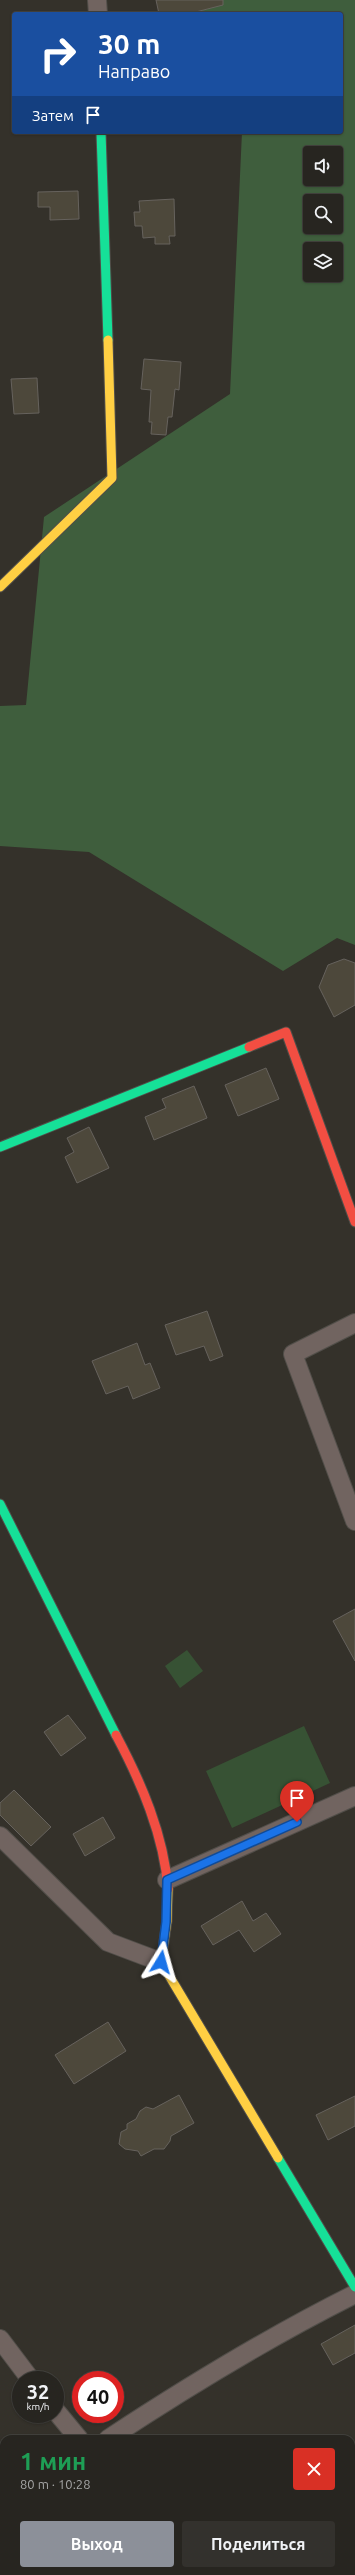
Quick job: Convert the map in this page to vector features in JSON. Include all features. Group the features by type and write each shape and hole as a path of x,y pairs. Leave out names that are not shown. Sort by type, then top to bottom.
{"street":[{"path":"97,0 98,12"},
{"path":"0,587 112,478 102,134"},
{"path":"0,1147 286,1032 355,1222"},
{"path":"355,1323 292,1354 355,1521"},
{"path":"0,1504 136,1777 154,1825 167,1880 166,1922 161,1962 355,2287"},
{"path":"167,1880 355,1796"},
{"path":"0,1836 108,1942 161,1962"},
{"path":"114,2435 191,2384 266,2340 355,2294"},
{"path":"0,2340 24,2371"},
{"path":"64,2421 76,2435"}],"green space":[{"path":"181,0 355,0 355,945 337,938 283,971 89,852 0,846 0,706 26,705 44,517 230,394 242,134 343,134 343,12 193,12"},
{"path":"187,1650 203,1671 180,1688 165,1666"},
{"path":"304,1726 330,1783 232,1828 206,1771"}],"building":[{"path":"156,0 223,0 223,5 196,12 159,12"},
{"path":"78,191 79,219 50,220 50,207 38,207 38,192"},
{"path":"174,199 175,236 169,236 170,244 155,244 155,237 143,238 142,226 135,226 134,212 140,212 139,201"},
{"path":"144,359 181,362 179,390 175,389 172,417 168,417 166,435 151,434 152,422 149,422 151,390 141,389"},
{"path":"37,378 39,413 14,414 11,379"},
{"path":"344,959 355,963 355,1005 334,1017 319,987 328,965"},
{"path":"266,1068 279,1099 238,1116 225,1085"},
{"path":"194,1086 207,1118 154,1140 145,1117 166,1108 162,1099"},
{"path":"89,1127 109,1168 77,1183 65,1157 74,1152 67,1138"},
{"path":"207,1311 223,1356 210,1361 204,1346 176,1355 165,1325"},
{"path":"137,1343 145,1365 150,1363 160,1388 133,1399 128,1386 106,1394 92,1361"},
{"path":"355,1609 355,1661 333,1621"},
{"path":"68,1715 86,1738 61,1756 44,1732"},
{"path":"14,1790 51,1827 31,1846 0,1815 0,1803"},
{"path":"103,1817 115,1838 85,1856 73,1834"},
{"path":"242,1901 253,1921 266,1913 281,1934 254,1952 239,1930 213,1945 201,1926"},
{"path":"108,2022 126,2051 74,2084 55,2055"},
{"path":"179,2095 194,2123 171,2136 170,2141 164,2149 154,2149 141,2156 138,2151 125,2149 119,2144 121,2132 127,2129 127,2124 136,2119 140,2111 146,2107 153,2109"},
{"path":"355,2096 355,2126 328,2140 316,2115"},
{"path":"355,2325 355,2353 333,2365 321,2344"}],"traffic: fast":[{"path":"101,134 108,340"},
{"path":"0,1147 249,1047"},
{"path":"0,1504 116,1735"},
{"path":"278,2158 355,2287"}],"traffic: slow":[{"path":"0,587 112,478 108,340"},
{"path":"168,1889 167,1921 161,1962 278,2158"}],"traffic: jam":[{"path":"249,1047 286,1032 355,1222"},
{"path":"116,1735 134,1771 150,1809 162,1849 168,1889"}],"route":[{"path":"161,1962 166,1922 167,1880 297,1822"}]}
